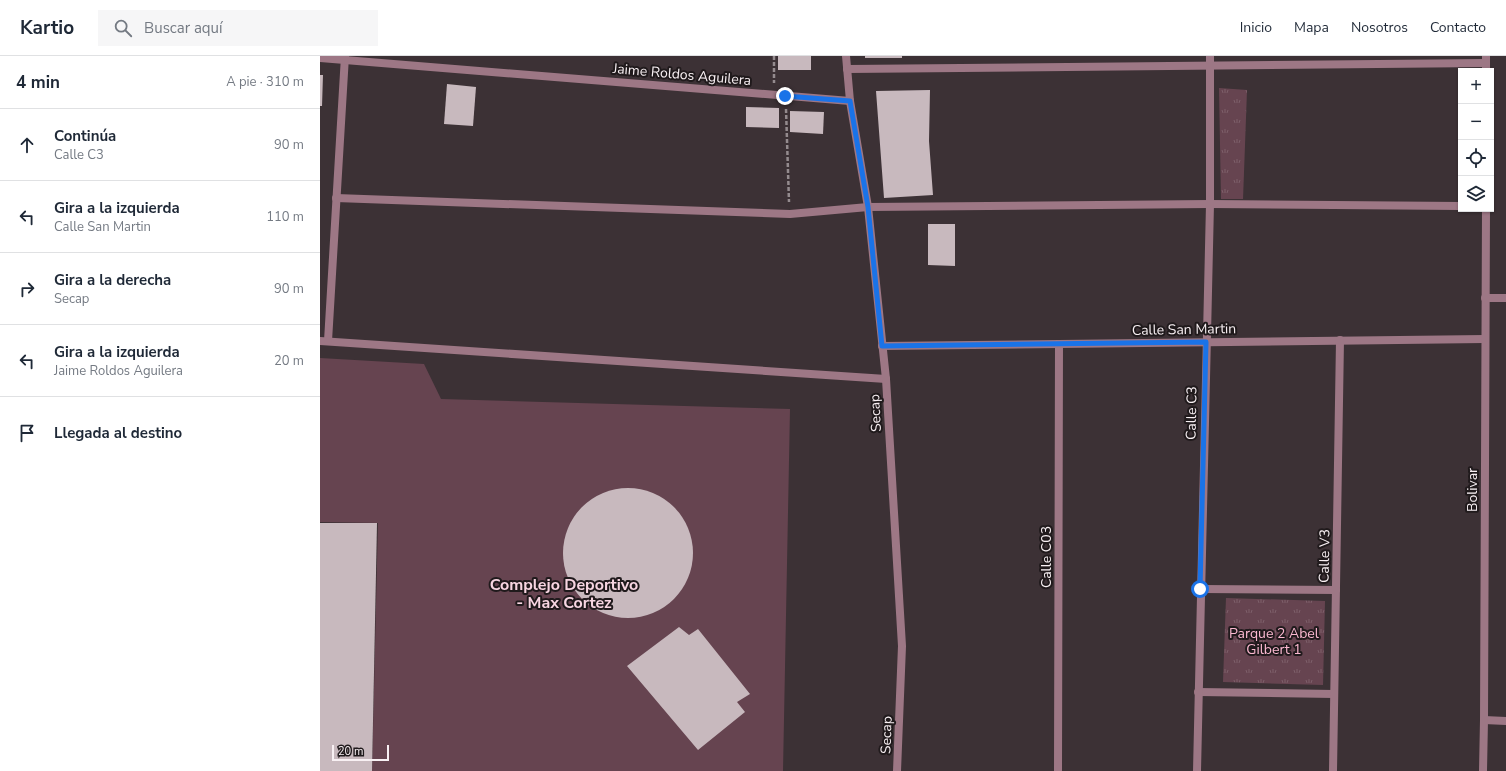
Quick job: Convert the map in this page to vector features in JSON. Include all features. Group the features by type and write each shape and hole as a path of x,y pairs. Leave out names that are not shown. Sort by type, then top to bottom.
{"street":[{"name":"Secap","path":"846,56 850,101 868,207 886,379 902,646 897,771"},
{"name":"Calle C3","path":"1197,771 1210,204 1210,56"},
{"name":"Jaime Roldos Aguilera","path":"320,58 345,58 850,101"},
{"path":"345,58 336,198 324,341 886,379"},
{"path":"847,69 1486,63"},
{"path":"336,198 790,214 868,207 1210,204 1458,206"},
{"name":"Bolivar","path":"1482,771 1484,720 1486,212"},
{"path":"1485,298 1506,298"},
{"name":"Calle San Martin","path":"882,346 1485,339"},
{"name":"Calle V3","path":"1333,771 1340,340"},
{"name":"Calle C03","path":"1058,771 1059,344"},
{"path":"1200,589 1336,590"},
{"path":"1198,692 1334,694"},
{"path":"1484,720 1506,720"}],"path":[{"path":"774,56 774,95"},
{"path":"785,96 790,214"}],"green space":[{"path":"1219,88 1247,90 1243,199 1221,199"},
{"name":"Complejo Deportivo - Max Cortez","path":"320,358 424,364 441,399 790,409 783,771 372,771 378,523 320,522"},
{"name":"Parque 2 Abel Gilbert 1","path":"1226,598 1325,601 1323,685 1223,682"}],"building":[{"path":"778,56 811,56 811,70 778,70"},
{"path":"865,56 902,56 902,58 865,58"},
{"path":"320,75 323,75 322,106 320,106"},
{"path":"447,84 476,87 473,126 444,124"},
{"path":"930,90 929,141 933,195 884,198 876,91"},
{"path":"746,107 779,108 779,128 746,127"},
{"path":"790,111 824,112 823,134 790,132"},
{"path":"928,224 955,224 955,266 928,265"},
{"path":"628,488 653,493 674,507 688,528 693,553 688,578 674,599 653,613 628,618 603,613 582,599 568,578 563,553 568,528 582,507 603,493"},
{"path":"320,523 377,523 372,771 320,771"},
{"path":"679,627 689,635 698,629 750,694 737,702 745,712 698,750 627,666"}],"district":[{"name":"Complejo Deportivo - Max Cortez","path":"564,593"}],"route":[{"path":"785,96 850,101 868,207 882,346 1206,342 1200,589"}]}
